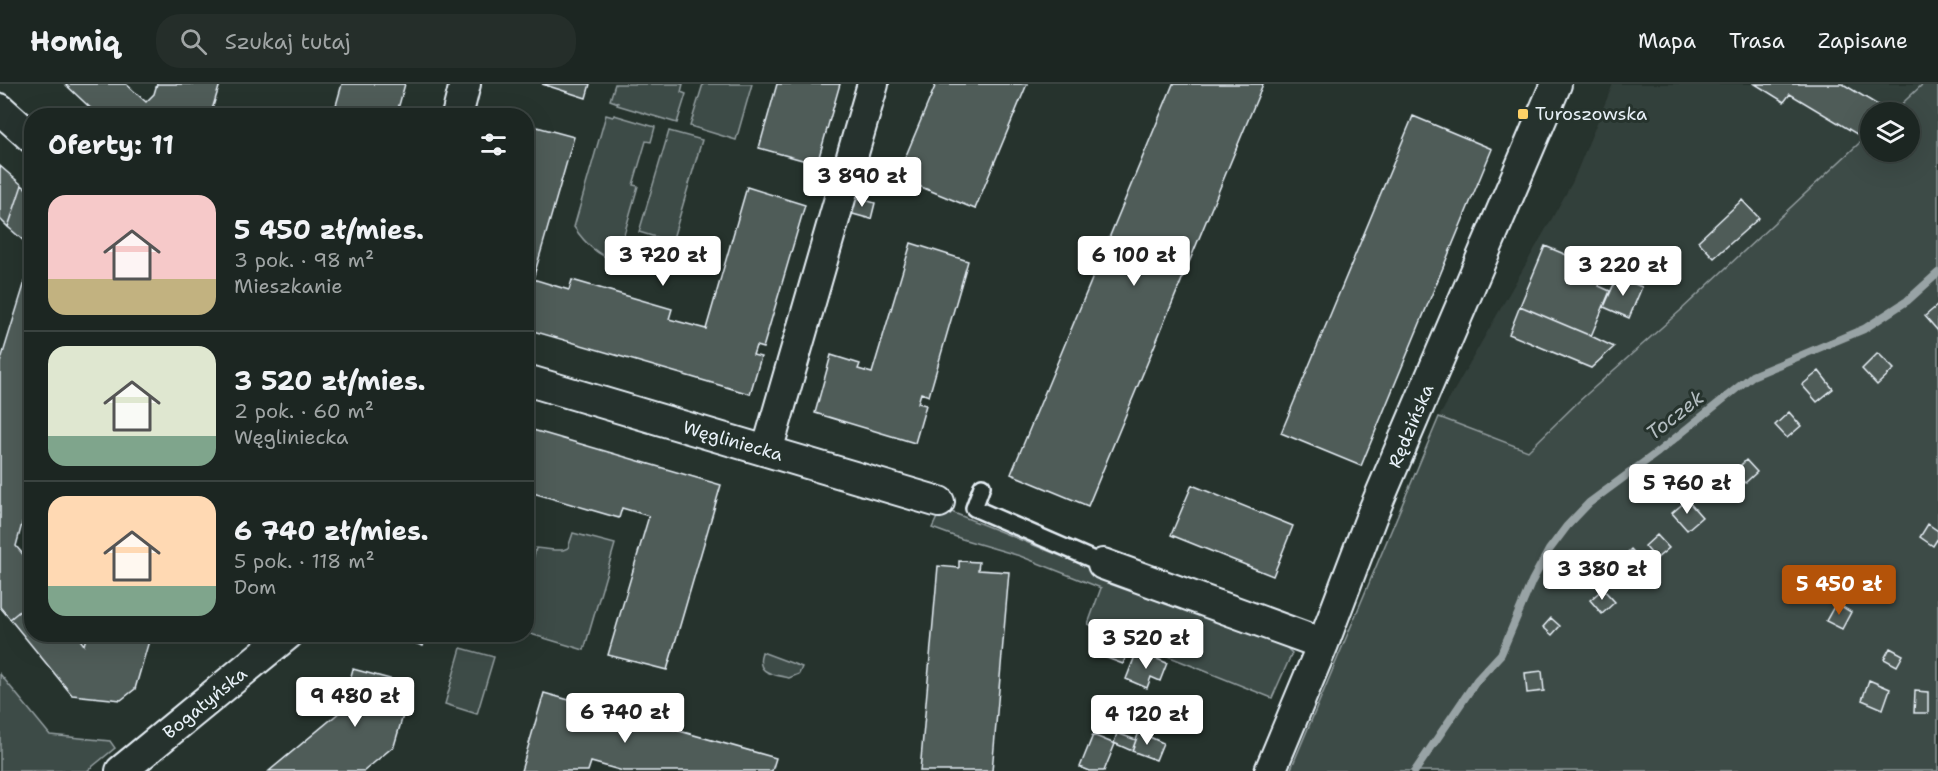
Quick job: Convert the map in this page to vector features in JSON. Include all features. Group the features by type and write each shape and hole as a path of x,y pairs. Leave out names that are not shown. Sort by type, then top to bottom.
{"street":[{"path":"459,108 465,84"},
{"path":"767,451 873,84"},
{"name":"Rędzińska","path":"1270,771 1323,644 1372,515 1557,84"},
{"path":"1,114 24,132"},
{"name":"Węgliniecka","path":"534,382 939,502"},
{"path":"1103,564 1323,644"},
{"name":"Bogatyńska","path":"121,771 278,642"}],"lane":[{"path":"982,486 974,508 1103,564"}],"shaded area":[{"path":"615,84 683,84 681,92 686,94 677,123 617,105 618,103 610,100"},
{"path":"703,84 752,84 736,140 690,126"},
{"path":"1613,84 1923,84 1904,102 1860,102 1860,142 1680,311 1578,402 1527,452 1439,417 1572,183"},
{"path":"1923,84 1938,84 1938,771 1290,771 1439,417 1528,451 1578,402 1680,311 1860,142 1860,162 1920,162 1920,102 1904,102"},
{"path":"606,115 613,117 614,115 655,127 651,142 646,141 633,185 638,186 619,252 617,251 614,260 591,247 574,227"},
{"path":"669,131 702,140 672,242 639,232"},
{"path":"943,505 954,513 1285,646 1292,653 1272,698 1088,624 1101,588 1020,556 932,528"},
{"path":"573,533 615,544 584,650 534,635 534,556 536,548 563,550 568,548"},
{"path":"461,648 494,657 477,714 445,704"},
{"path":"762,652 802,667 799,674 789,678 766,672 761,665"},
{"path":"0,674 50,735 110,741 115,748 87,771 0,771"}],"building":[{"path":"65,84 126,84 146,102 154,94 157,84 220,84 212,108 90,108"},
{"path":"342,84 405,84 398,108 335,108"},
{"path":"542,84 590,84 586,98"},
{"path":"777,84 840,84 817,164 759,148"},
{"path":"936,84 1027,84 975,209 897,177"},
{"path":"1173,84 1263,84 1088,506 1011,474"},
{"path":"1755,84 1843,84 1873,102 1860,102 1860,136 1790,94 1784,102"},
{"path":"1413,116 1492,149 1361,466 1281,433"},
{"path":"534,126 574,137 534,276"},
{"path":"0,166 22,185 8,227 0,219"},
{"path":"22,185 24,187 24,241 8,227"},
{"path":"747,187 805,205 763,348 756,346 753,355 761,357 750,394 534,331 534,279 569,290 572,280 672,309 669,319 706,329"},
{"path":"854,197 875,203 871,219 849,213"},
{"path":"1742,200 1759,218 1714,258 1698,241"},
{"path":"911,243 968,261 929,396 921,393 918,403 926,405 915,443 815,413 831,355 860,364 858,369 872,373"},
{"path":"1545,246 1605,271 1599,286 1610,291 1591,336 1520,306"},
{"path":"1617,277 1642,287 1629,318 1604,307"},
{"path":"24,285 24,501 22,508 24,508 24,516 16,546 24,556 24,608 10,619 0,607 0,363"},
{"path":"1938,305 1938,331 1925,316"},
{"path":"1520,306 1614,347 1591,368 1509,334"},
{"path":"1878,353 1894,369 1877,385 1862,369"},
{"path":"1819,371 1833,389 1817,402 1802,385"},
{"path":"1789,412 1801,426 1787,438 1775,425"},
{"path":"534,430 721,485 667,670 608,655 649,516 622,508 619,518 534,493"},
{"path":"1746,460 1757,472 1745,483 1734,472"},
{"path":"1724,478 1735,491 1722,502 1711,489"},
{"path":"1192,485 1293,526 1273,576 1171,535"},
{"path":"1687,500 1702,517 1687,530 1672,513"},
{"path":"1928,524 1938,531 1938,538 1933,546 1920,537"},
{"path":"1657,535 1669,548 1656,559 1645,546"},
{"path":"1631,549 1643,562 1631,572 1620,560"},
{"path":"959,561 979,562 978,570 1009,572 992,771 920,771 938,566 959,568"},
{"path":"1603,589 1615,602 1602,614 1590,600"},
{"path":"1836,603 1851,612 1842,629 1826,621"},
{"path":"24,608 24,636 10,619"},
{"path":"1551,618 1560,626 1552,635 1543,627"},
{"path":"29,642 82,642 84,645 85,642 149,642 135,689 121,700 72,695"},
{"path":"412,642 424,642 423,646"},
{"path":"1094,644 1126,656 1123,664 1091,652"},
{"path":"1890,648 1903,655 1897,666 1884,659"},
{"path":"1137,651 1167,663 1160,681 1151,677 1147,688 1126,679"},
{"path":"353,669 412,685 394,746 364,771 269,771 341,711"},
{"path":"1542,671 1544,691 1527,693 1525,673"},
{"path":"1869,680 1890,689 1883,709 1862,700"},
{"path":"1915,691 1928,692 1928,713 1914,713"},
{"path":"544,693 776,758 772,771 623,771 591,762 588,771 521,771"},
{"path":"1139,732 1163,743 1156,760 1132,751"},
{"path":"1117,733 1136,740 1132,751 1114,743"},
{"path":"1093,735 1115,744 1104,771 1090,771 1080,767"}],"waterway":[{"name":"Toczek","path":"1415,771 1477,680 1501,654 1532,581 1549,550 1567,526 1589,503 1658,452 1752,376 1864,329 1907,301 1938,273"}],"place":[{"name":"Turoszowska","path":"1523,114"}]}
